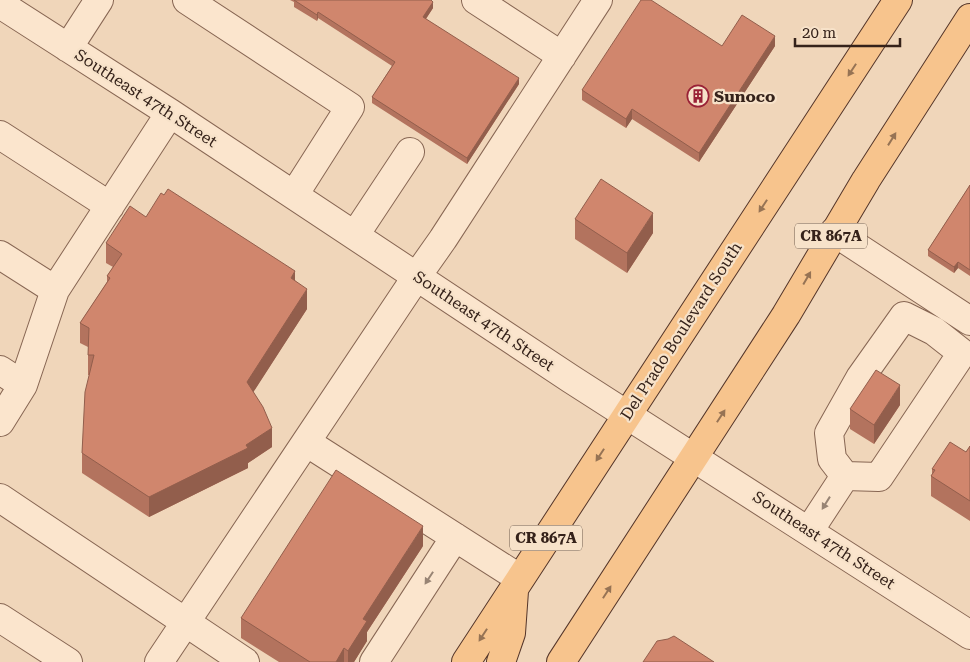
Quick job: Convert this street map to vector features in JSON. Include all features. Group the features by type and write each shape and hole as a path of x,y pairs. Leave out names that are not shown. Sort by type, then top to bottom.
{"main road":[{"name":"Del Prado Boulevard South","path":"466,662 898,0"},
{"name":"CR 867A","path":"562,662 786,315 834,232 970,18"},
{"path":"502,662 511,633 517,582"}],"street":[{"path":"68,48 99,0"},
{"path":"188,0 350,107 294,195"},
{"path":"476,0 562,56"},
{"path":"159,662 417,276 444,240 598,0"},
{"name":"Southeast 47th Street","path":"0,4 627,414 970,635"},
{"path":"0,422 23,385 55,290 170,114"},
{"path":"0,135 110,206"},
{"path":"355,236 410,152"},
{"path":"834,232 960,314 934,331"},
{"path":"0,255 55,290"},
{"path":"904,316 934,331 962,353 879,477 845,476 832,459 829,433 860,378 904,316"},
{"path":"0,370 23,385"},
{"path":"306,442 456,537 517,582"},
{"path":"809,530 845,476"},
{"path":"0,498 245,662"},
{"path":"374,662 456,537"},
{"path":"0,618 68,662"}],"building":[{"path":"294,0 431,0 433,2 423,17 519,78 467,158 372,97 395,62 318,12 317,15"},
{"path":"641,0 651,0 722,46 742,15 775,36 699,153 632,109 626,119 582,90"},
{"path":"601,179 653,213 627,253 575,219"},
{"path":"970,185 970,270 958,262 954,267 928,250"},
{"path":"168,189 295,271 291,278 307,289 247,382 263,407 272,428 246,445 248,448 149,497 82,453 85,392 94,355 88,355 89,328 80,323 110,278 107,276 122,254 106,243 130,206 146,217 161,193 164,195"},
{"path":"876,370 900,385 874,425 850,409"},
{"path":"950,442 966,452 970,446 970,501 931,476 935,470 932,469"},
{"path":"336,470 423,526 363,619 367,621 348,651 344,648 336,662 310,662 241,618"},
{"path":"674,636 714,662 643,662 657,641"}],"place":[{"name":"Sunoco","path":"698,96"}]}
